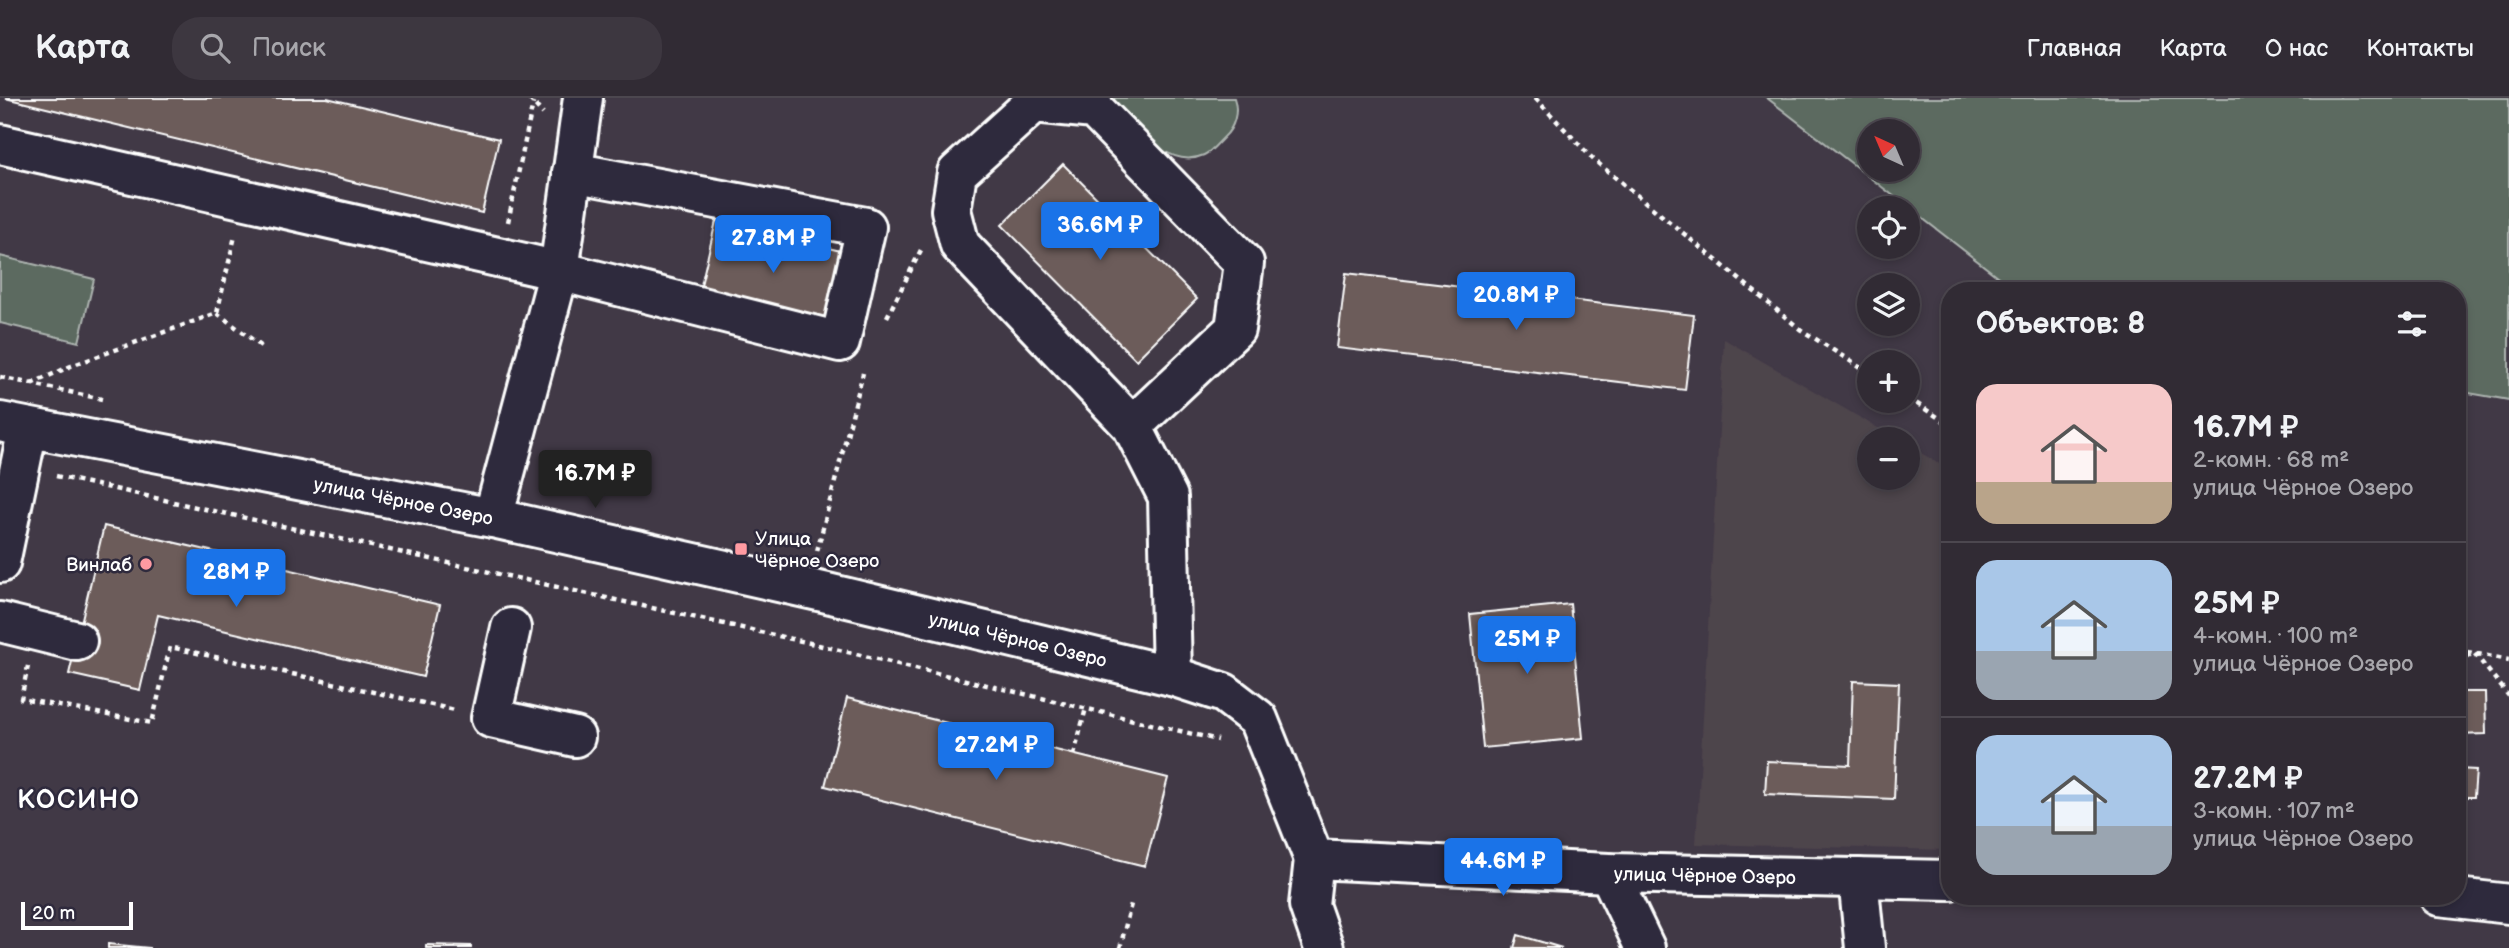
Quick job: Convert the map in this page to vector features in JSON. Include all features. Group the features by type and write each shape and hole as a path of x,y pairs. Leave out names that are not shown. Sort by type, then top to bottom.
{"street":[{"path":"493,518 559,271 583,98"},
{"path":"1132,426 1235,329 1244,263 1094,109 1034,103 957,173 951,210 960,245 1132,426 1168,497 1172,676"},
{"path":"0,144 500,257 840,342 866,228 572,172"},
{"path":"0,562 20,468 14,425"},
{"name":"улица Чёрное Озеро","path":"14,425 493,518 815,590 1172,676 1224,693 1258,719 1314,859 1609,873 1941,880"},
{"path":"18,627 77,641"},
{"path":"511,628 491,718 575,737"},
{"path":"1314,859 1309,905 1324,948"},
{"path":"1609,873 1646,948"},
{"path":"1858,878 1866,948"},
{"path":"2466,899 2509,904"}],"path":[{"path":"1535,98 1594,160 1800,329 1857,365"},
{"path":"500,257 533,103"},
{"path":"217,313 244,199"},
{"path":"886,321 919,252 951,210"},
{"path":"217,313 265,349"},
{"path":"31,384 71,366 217,313"},
{"path":"815,562 866,367"},
{"path":"1920,406 1941,419"},
{"path":"20,468 810,643 1221,741"},
{"path":"18,627 21,699 152,723 170,647 491,718"},
{"path":"2466,652 2509,660"},
{"path":"2466,657 2474,653"},
{"path":"2474,653 2509,696"},
{"path":"1074,754 1086,708"},
{"path":"1121,948 1132,900"}],"shaded area":[{"path":"1724,339 1876,427 1857,427 1857,490 1920,490 1920,452 1941,465 1941,850 1696,844"}],"green space":[{"path":"1109,98 1234,98 1236,114 1228,133 1209,152 1190,158 1176,157 1151,142"},
{"path":"1767,98 2509,98 2509,400 2466,393 2466,282 2005,282 1920,216 1920,196 1894,196 1876,182 1920,182 1920,119 1857,119 1857,168"},
{"path":"0,256 94,279 79,342 0,323"}],"building":[{"path":"5,98 327,98 499,139 482,213"},
{"path":"1063,164 1197,299 1136,360 1002,225"},
{"path":"716,221 849,253 830,330 698,298"},
{"path":"1346,273 1694,315 1685,390 1337,348"},
{"path":"104,526 440,605 423,677 158,615 140,690 69,674"},
{"path":"1570,604 1583,738 1483,748 1470,614"},
{"path":"1853,681 1899,683 1894,799 1765,794 1767,761 1850,765"},
{"path":"2466,692 2485,692 2486,734 2466,735"},
{"path":"847,698 1168,778 1145,866 825,786"},
{"path":"2466,769 2476,770 2474,797 2466,797"},
{"path":"1518,935 1562,948 1514,948"},
{"path":"108,944 150,948 108,948"},
{"path":"426,945 471,946 471,948 426,948"}],"place":[{"name":"Улица Чёрное Озеро","path":"741,549"},
{"name":"Винлаб","path":"146,564"}],"district":[{"name":"КОСИНО","path":"79,799"}]}
